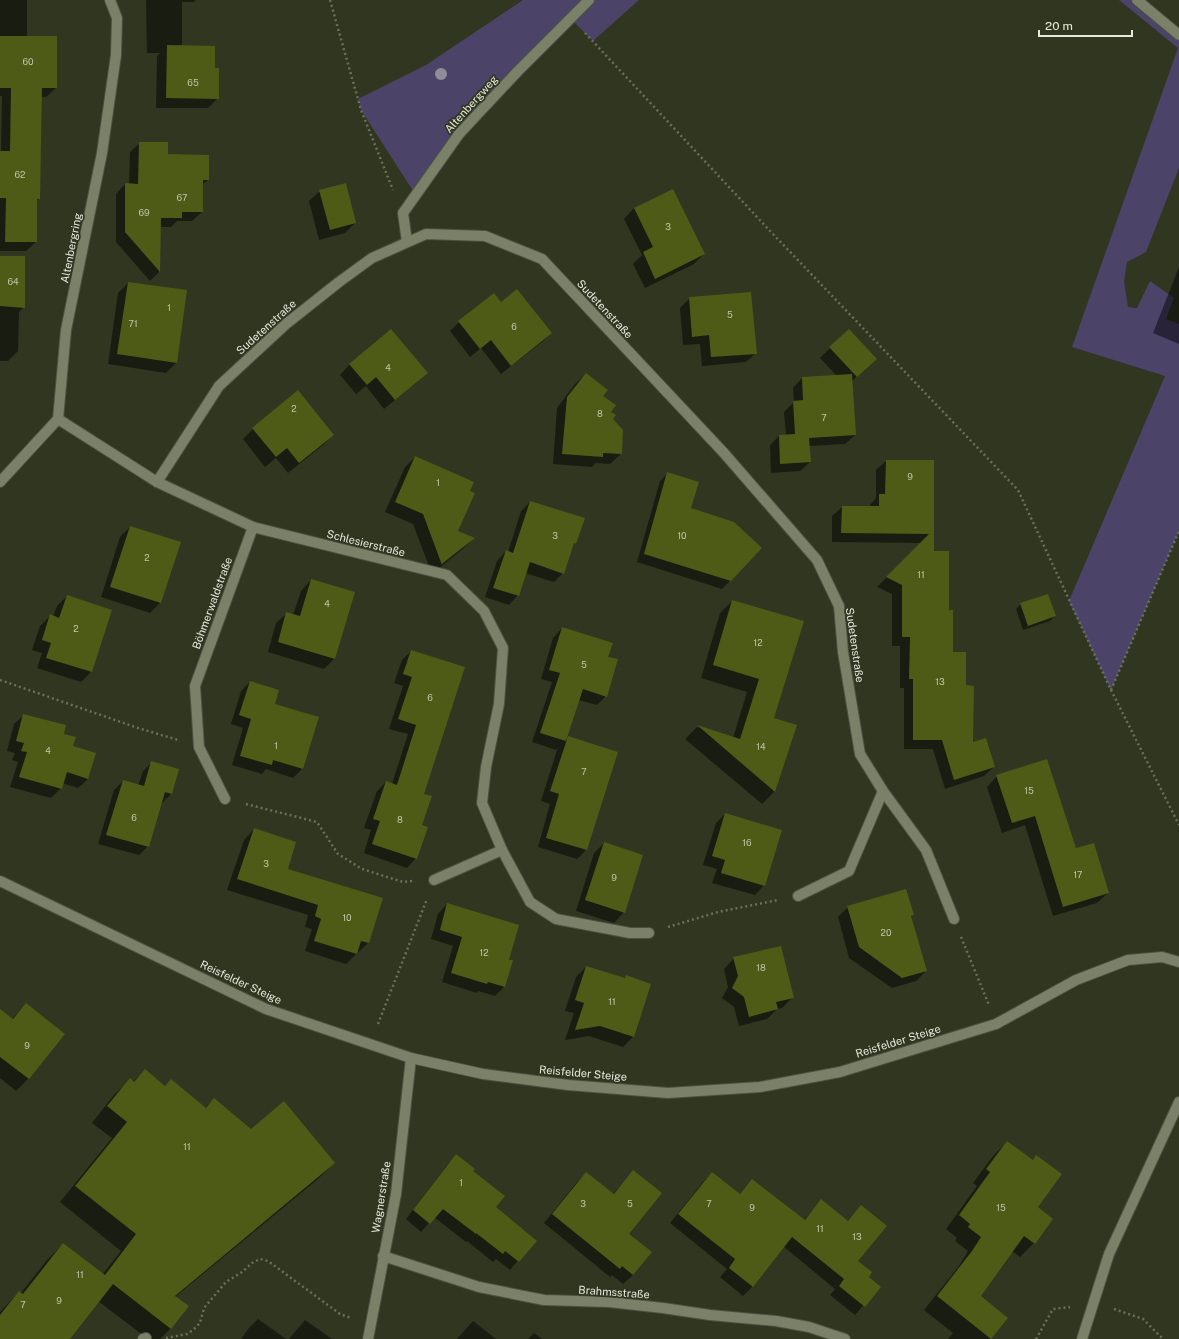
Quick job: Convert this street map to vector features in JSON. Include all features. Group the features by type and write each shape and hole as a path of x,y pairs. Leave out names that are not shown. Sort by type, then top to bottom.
{"street":[{"name":"Altenbergring","path":"58,419 66,330 102,153 116,55 117,18 110,0"},
{"name":"Altenbergweg","path":"406,206 459,134 518,71 589,0"},
{"path":"1137,0 1179,35"},
{"path":"406,206 403,213 407,242"},
{"name":"Sudetenstraße","path":"157,482 219,386 286,324 372,258 426,234 485,236 542,260 724,453 817,560 839,606 843,652 860,754 883,791 926,850 954,919"},
{"path":"0,482 58,419"},
{"name":"Schlesierstraße","path":"58,419 157,482 253,527 447,576 484,611 503,648 499,704 486,767 482,803 502,850"},
{"name":"Böhmerwaldstraße","path":"199,747 195,686 253,527"},
{"path":"199,747 225,799"},
{"path":"798,896 849,871 883,791"},
{"path":"434,880 502,850 530,902 556,920 630,933 649,933"},
{"name":"Reisfelder Steige","path":"0,881 266,1009 411,1058 483,1074 568,1085 668,1092 760,1087 840,1072 996,1024 1076,980 1128,960 1162,957 1179,962"},
{"name":"Wagnerstraße","path":"368,1339 396,1194 411,1058"},
{"path":"1082,1339 1109,1254 1179,1102"},
{"name":"Brahmsstraße","path":"383,1256 479,1287 537,1298 609,1302 710,1315 776,1321 809,1327 845,1339"}],"path":[{"path":"330,0 361,110 393,190 406,206"},
{"path":"571,18 770,232 1018,490 1111,690 1179,825"},
{"path":"1111,690 1179,531"},
{"path":"0,680 138,728 199,747"},
{"path":"225,799 317,822 338,854 362,869 403,882 434,880 370,1044"},
{"path":"649,933 718,912 798,896"},
{"path":"954,919 996,1024"},
{"path":"145,1338 164,1338 187,1334 200,1323 204,1308 219,1289 226,1282 260,1259 268,1261 340,1314 369,1328"},
{"path":"1036,1339 1052,1309 1093,1303 1142,1318 1163,1339"}],"shaded area":[{"path":"523,0 639,0 593,41 571,19 518,71 415,194 361,110 358,99 426,65"},
{"path":"1119,0 1137,0 1179,35 1179,168 1146,252 1127,262 1124,281 1128,307 1137,308 1150,281 1174,298 1166,319 1179,324 1179,531 1111,690 1069,601 1165,376 1072,347 1178,48"}],"building":[{"path":"0,36 57,36 57,88 42,88 40,199 37,199 37,242 5,242 6,198 0,198 0,151 10,151 11,88 0,88"},
{"path":"167,45 215,46 215,68 219,68 219,99 166,98"},
{"path":"139,142 168,142 168,154 209,155 209,180 203,180 203,212 182,212 182,218 161,218 160,272 125,232 125,183 138,184"},
{"path":"346,183 356,223 330,230 319,190"},
{"path":"673,189 705,254 655,279 643,252 653,247 634,208"},
{"path":"0,256 25,256 25,308 0,306"},
{"path":"128,282 187,290 177,363 117,354"},
{"path":"517,289 552,333 511,366 491,340 480,349 458,321 494,293 501,302"},
{"path":"751,292 757,354 711,357 709,335 692,337 689,297"},
{"path":"391,329 428,373 395,400 376,377 367,385 349,364"},
{"path":"849,329 877,359 857,377 829,347"},
{"path":"586,373 608,390 603,396 616,405 611,412 616,415 613,419 623,430 622,454 603,453 603,457 562,454 567,397"},
{"path":"852,374 856,435 809,438 811,462 780,464 779,435 795,434 793,401 803,400 802,377"},
{"path":"298,390 334,435 299,463 287,448 276,457 252,428"},
{"path":"415,456 474,482 470,491 475,493 458,531 475,538 442,565 423,514 395,502"},
{"path":"886,460 934,460 934,551 949,551 949,610 953,610 953,652 966,652 966,685 974,686 973,742 986,738 995,767 954,780 942,740 913,740 913,679 909,679 910,637 902,637 902,585 886,577 929,534 841,533 842,506 879,506 879,494 885,494"},
{"path":"667,472 699,482 691,508 734,522 762,548 731,581 644,554"},
{"path":"530,501 585,518 576,544 574,543 564,574 530,562 519,596 493,588 506,550 513,553"},
{"path":"130,526 181,542 161,603 110,587"},
{"path":"311,579 355,592 335,659 278,642 286,612 300,616"},
{"path":"1048,594 1056,616 1028,626 1020,603"},
{"path":"67,595 112,610 92,672 46,658 51,643 42,640 50,614 59,618"},
{"path":"732,600 804,621 774,718 797,725 775,792 697,725 740,739 759,679 713,665"},
{"path":"562,627 613,643 608,657 618,659 607,697 583,689 566,741 540,733 560,673 549,670"},
{"path":"411,650 465,667 424,794 432,796 422,825 428,827 417,859 372,844 380,821 373,819 386,781 397,785 416,725 398,719 412,677 403,674"},
{"path":"250,681 279,690 275,704 319,717 303,769 273,760 272,765 240,756 251,719 239,715"},
{"path":"23,714 66,725 64,734 76,737 73,746 96,753 88,779 67,772 62,789 19,777 27,752 21,751 24,743 16,741"},
{"path":"568,736 618,752 587,850 546,838 559,794 550,791"},
{"path":"1047,759 1076,848 1094,843 1109,893 1063,907 1035,816 1012,823 996,775"},
{"path":"151,761 179,769 172,794 165,792 149,847 106,835 123,780 144,786"},
{"path":"725,813 782,830 765,886 721,873 725,860 712,856"},
{"path":"254,828 296,842 288,869 383,898 369,943 361,941 357,954 314,941 321,919 315,916 318,905 237,879"},
{"path":"604,842 643,855 625,913 585,900"},
{"path":"906,889 914,915 911,916 927,971 902,978 859,947 847,906"},
{"path":"447,903 519,925 509,960 513,960 505,987 488,982 487,984 451,973 462,937 440,930"},
{"path":"781,946 794,998 776,1002 778,1009 749,1017 744,997 732,988 738,976 733,957"},
{"path":"586,966 625,978 626,975 651,984 634,1037 600,1026 575,1030 584,1003 575,1000"},
{"path":"26,1003 65,1034 29,1079 0,1057 0,1009 13,1019"},
{"path":"145,1069 165,1086 171,1079 206,1108 214,1098 251,1129 284,1101 335,1163 175,1296 189,1306 171,1329 113,1284 70,1339 0,1339 0,1315 19,1291 23,1294 63,1243 105,1275 136,1234 75,1186 127,1122 107,1106 130,1078 134,1082"},
{"path":"1007,1141 1033,1160 1036,1155 1062,1174 1038,1207 1053,1219 1035,1244 1024,1236 981,1296 1008,1318 991,1339 937,1296 981,1237 968,1227 970,1224 959,1215 990,1172 986,1169"},
{"path":"456,1154 475,1169 473,1171 505,1196 496,1207 537,1241 519,1262 505,1251 503,1254 443,1209 430,1224 413,1210"},
{"path":"633,1170 662,1193 629,1234 652,1252 633,1275 622,1266 620,1269 552,1214 586,1172 614,1194"},
{"path":"712,1172 740,1194 752,1179 805,1220 821,1199 848,1221 861,1205 887,1226 858,1261 872,1272 869,1277 881,1287 865,1307 839,1286 844,1279 792,1237 753,1287 729,1268 735,1259 678,1214"}]}
